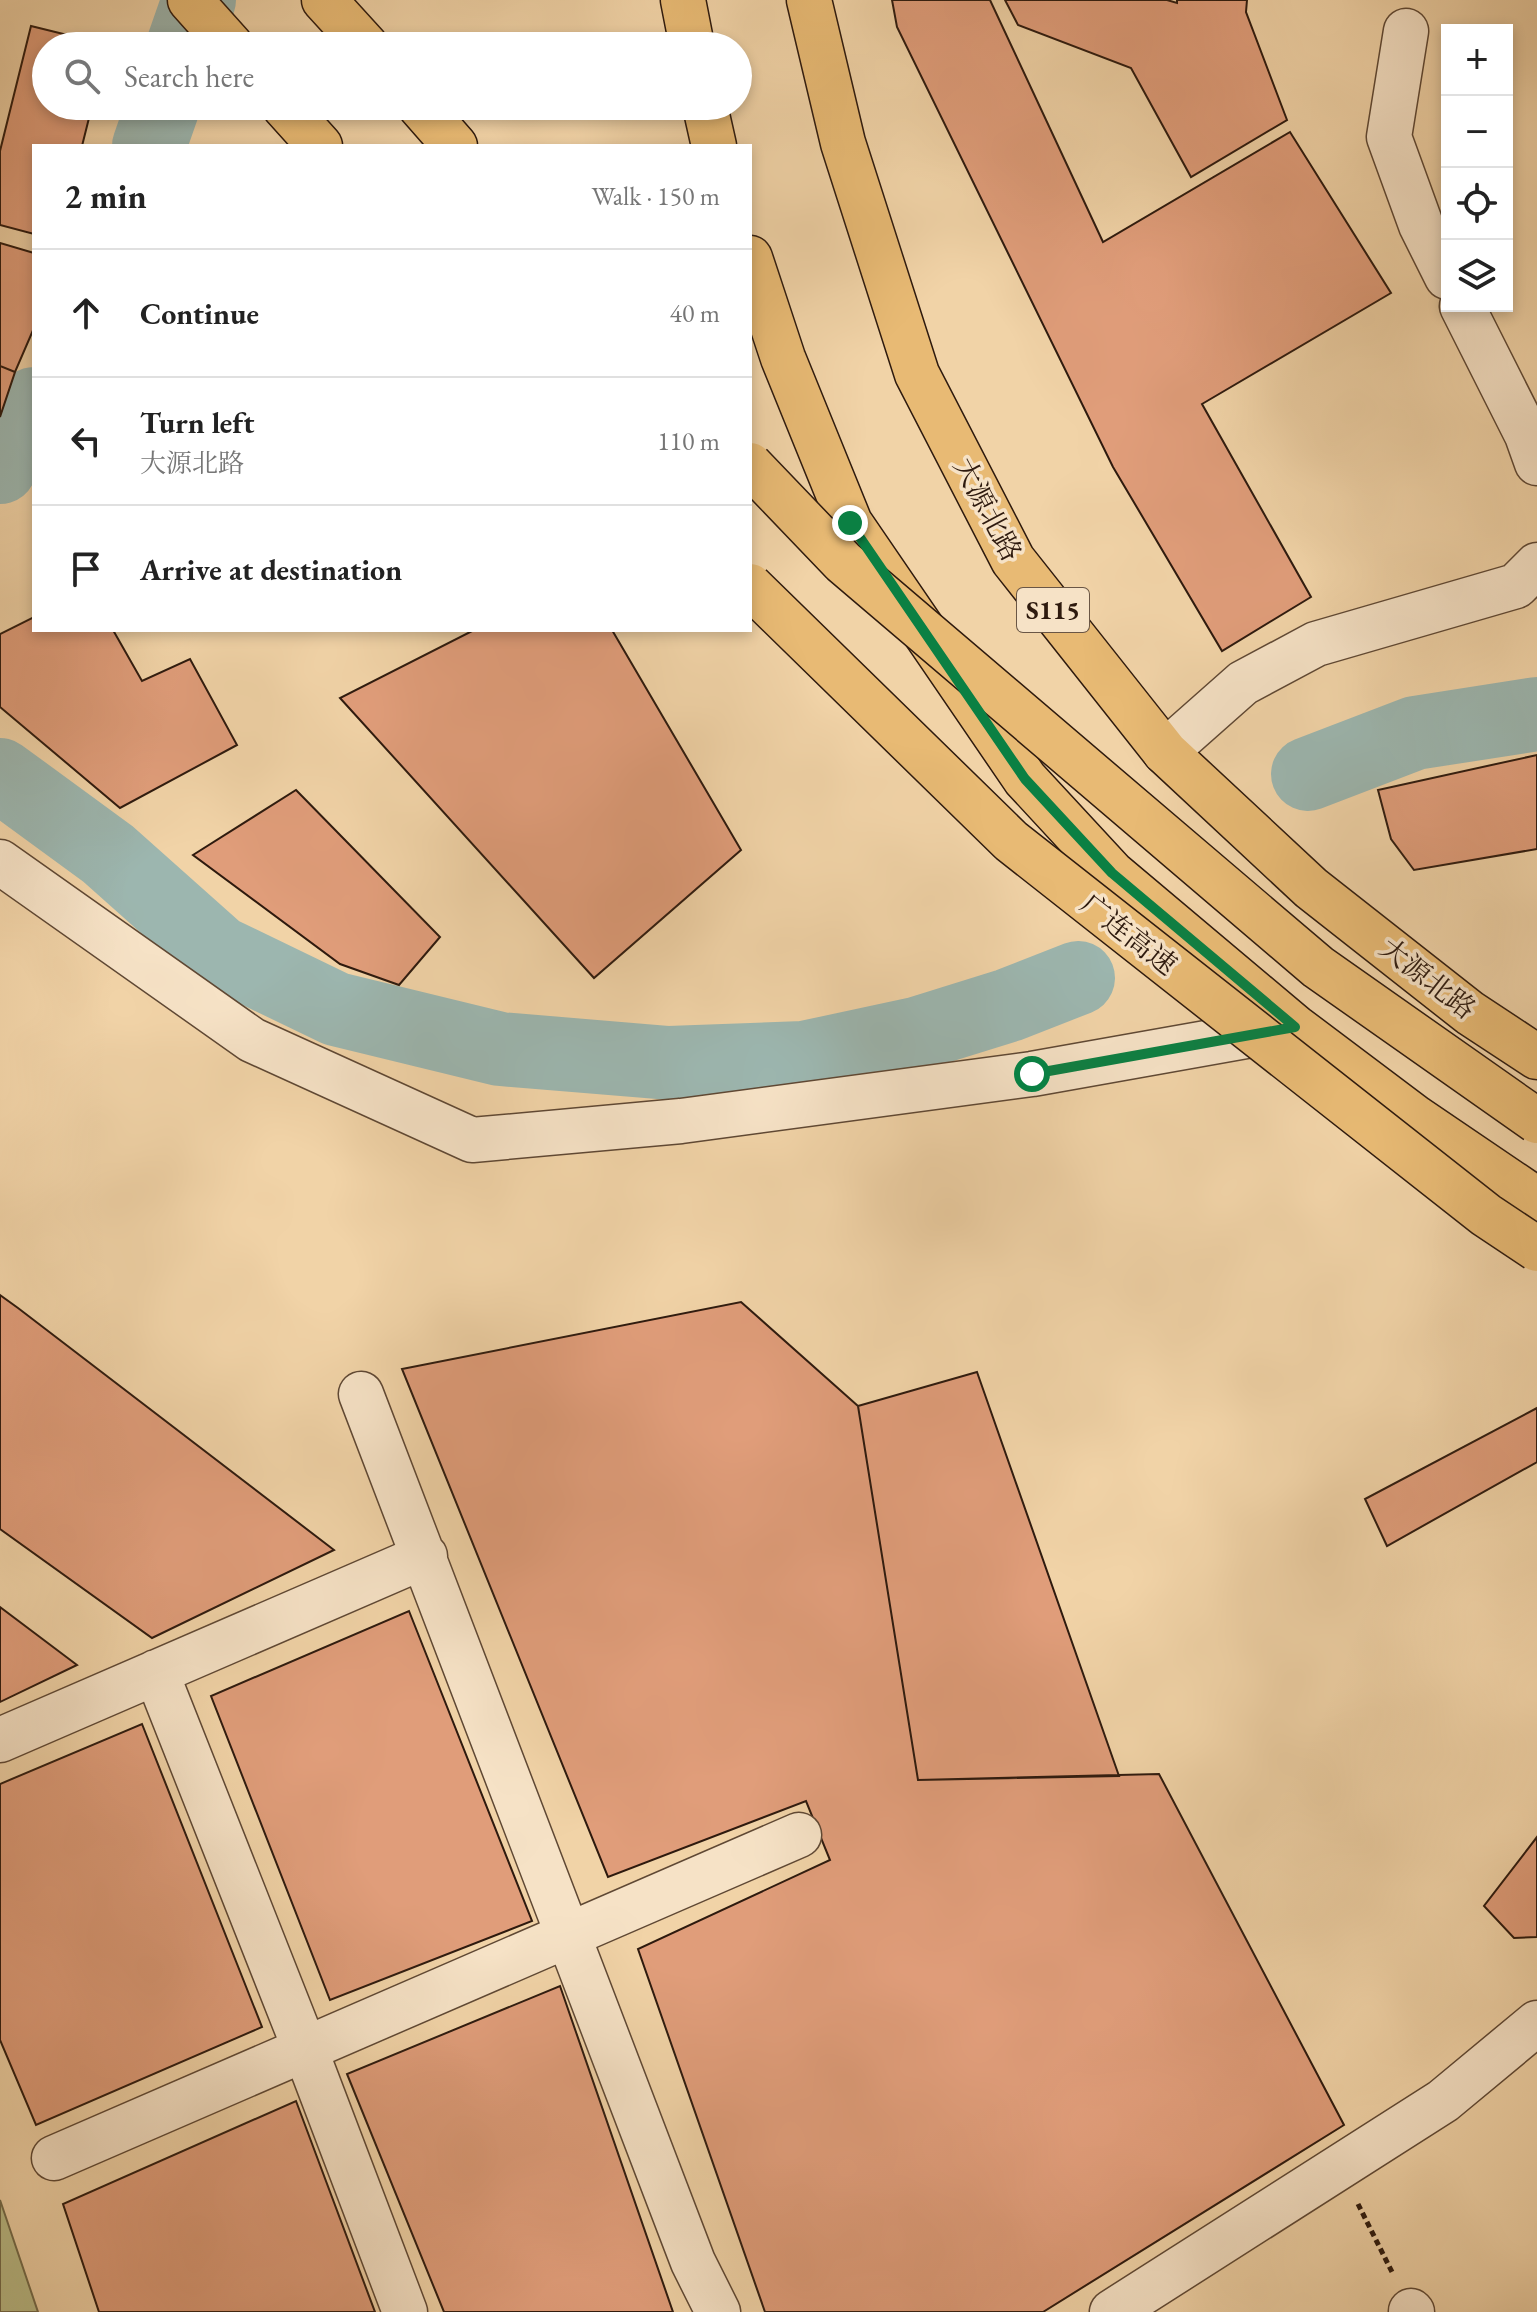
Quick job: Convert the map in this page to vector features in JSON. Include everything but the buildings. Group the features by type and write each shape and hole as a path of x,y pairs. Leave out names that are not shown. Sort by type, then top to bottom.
{"main road":[{"path":"190,0 219,32"},
{"path":"324,0 353,32"},
{"path":"683,0 689,32"},
{"name":"大源北路","path":"809,0 843,143 917,374 1013,560 1165,752 1311,888 1470,1013 1537,1057"},
{"path":"297,120 318,144"},
{"path":"432,120 453,144"},
{"path":"708,120 714,144"},
{"path":"752,264 783,358 850,523 1016,766 1112,873 1295,1027 1416,1118 1537,1200"},
{"path":"752,467 843,562 1318,967 1537,1121"},
{"name":"广连高速","path":"752,588 1011,841 1486,1215 1537,1249"},
{"path":"1366,1121 1537,1271"}],"lane":[{"path":"1406,31 1389,137 1421,225 1441,265"},
{"path":"1465,312 1527,435 1537,463"},
{"path":"1165,752 1243,683 1316,644 1516,586 1537,565"},
{"path":"0,862 252,1040 472,1140 681,1121 1032,1074 1295,1027"},
{"path":"361,1394 693,2262 718,2312"},
{"path":"0,1740 425,1556"},
{"path":"156,1672 405,2312"},
{"path":"54,2158 799,1835"},
{"path":"1112,2312 1443,2101 1537,2023"}],"path":[{"path":"1339,2167 1411,2311"}],"green space":[{"path":"0,2200 38,2312 0,2312"}],"waterway":[{"path":"188,32 199,0"},
{"path":"150,144 158,120"},
{"path":"0,467 32,408"},
{"path":"1308,774 1415,733 1537,714"},
{"path":"0,775 108,854 218,952 336,1009 500,1049 669,1063 804,1058 916,1034 1009,1005 1078,978"}],"route":[{"path":"850,523 1025,779 1112,873 1295,1027 1032,1074"}]}
